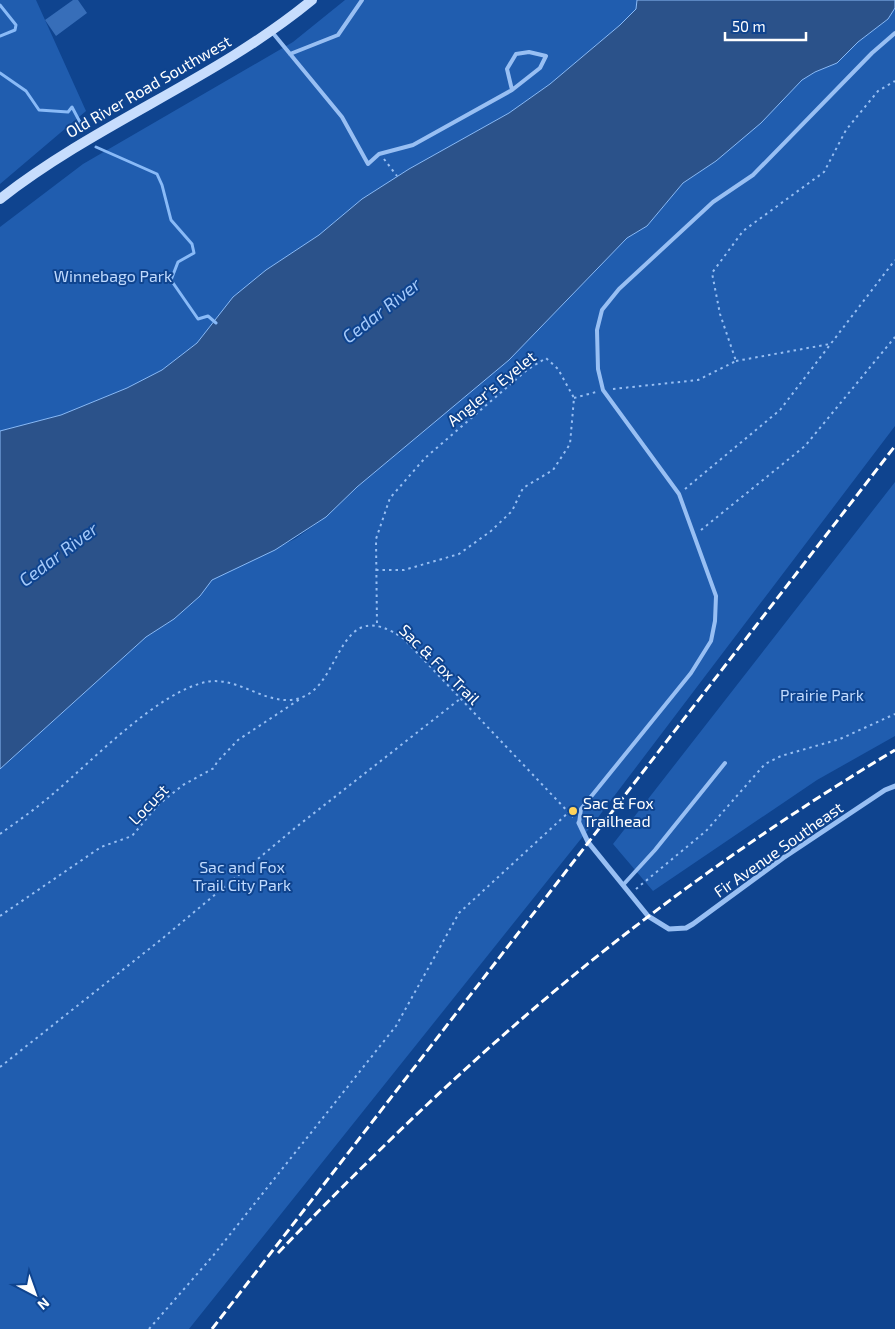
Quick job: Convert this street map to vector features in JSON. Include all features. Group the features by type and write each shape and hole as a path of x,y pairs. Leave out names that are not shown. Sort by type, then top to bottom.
{"street":[{"name":"Old River Road Southwest","path":"0,199 62,154 216,65 271,30 312,0"},
{"name":"Fir Avenue Southeast","path":"630,894 648,916 657,923 675,930 686,928 704,918 782,858 885,790 895,786"},
{"path":"580,823 588,842 630,894"}],"lane":[{"path":"290,54 338,35 362,0"},
{"path":"271,30 342,117 368,164 379,154 413,145 512,90 540,68 546,56 529,52 516,54 507,69 512,90"},
{"path":"580,823 581,809 691,673 711,641 715,621 716,596 679,494 603,390 598,369 597,330 602,310 619,289 713,202 753,175 847,78 895,33"},
{"path":"623,885 655,850 726,763"}],"path":[{"path":"736,361 720,314 712,273 743,231 824,172 846,130 878,91 895,81"},
{"path":"379,154 398,176"},
{"path":"679,494 780,410 895,260"},
{"path":"694,535 805,446 895,337"},
{"path":"376,570 404,570 459,554 491,531 512,511 523,488 553,470 570,444 574,398 603,390 698,380 736,361 831,344"},
{"name":"Angler's Eyelet","path":"377,626 376,539 390,498 425,458 505,389 546,358 558,369 574,398"},
{"name":"Sac & Fox Trail","path":"304,696 322,682 348,636 359,630 377,626 390,629 404,640 580,823"},
{"path":"0,834 53,794 170,697 191,686 220,681 238,684 272,699 293,701 304,696"},
{"name":"Locust","path":"0,916 101,847 132,836 158,805 183,785 214,768 217,762 238,740 304,696"},
{"path":"0,1066 163,938 295,828 460,699"},
{"path":"630,894 706,830 765,764 781,756 840,739 895,714"},
{"path":"149,1329 212,1257 396,1026 459,913 569,812"}],"green space":[{"path":"0,0 36,0 86,111 0,184"},
{"name":"Winnebago Park","path":"345,0 637,0 636,9 620,25 550,84 509,113 409,169 362,199 319,235 266,270 233,297 197,343 162,370 127,388 61,415 0,431 0,227 83,164 293,42"},
{"name":"Sac and Fox Trail City Park","path":"895,8 895,426 596,820 189,1329 0,1329 0,769 146,637 174,619 200,596 212,580 295,539 326,517 357,487 509,360 627,238 647,226 683,183 716,161 802,80 815,72 837,63 858,42 888,19"},
{"name":"Prairie Park","path":"895,482 895,736 817,780 653,891 613,844"}],"water":[{"name":"Cedar River","path":"637,0 895,0 895,8 888,19 858,42 837,63 815,72 802,80 761,123 716,161 683,183 647,226 627,238 509,360 357,487 326,517 275,550 212,580 200,596 174,619 146,637 0,769 0,431 61,415 127,388 162,370 197,343 233,297 266,270 319,235 362,199 409,169 509,113 550,84 620,25 636,9"}],"building":[{"path":"73,0 78,0 87,13 56,36 45,20"}],"waterway":[{"path":"0,5 16,25 15,30 0,36"},
{"path":"0,73 26,91 39,110 68,112 72,107 82,126"},
{"path":"96,147 157,174 162,185 171,220 192,244 194,253 178,262 171,280 198,319 208,316 216,323"}],"railway":[{"path":"212,1329 895,446"},
{"path":"278,1253 366,1164 457,1077 503,1035 600,954 739,851 801,809 895,750"}],"place":[{"name":"Sac & Fox Trailhead","path":"573,811"}]}
